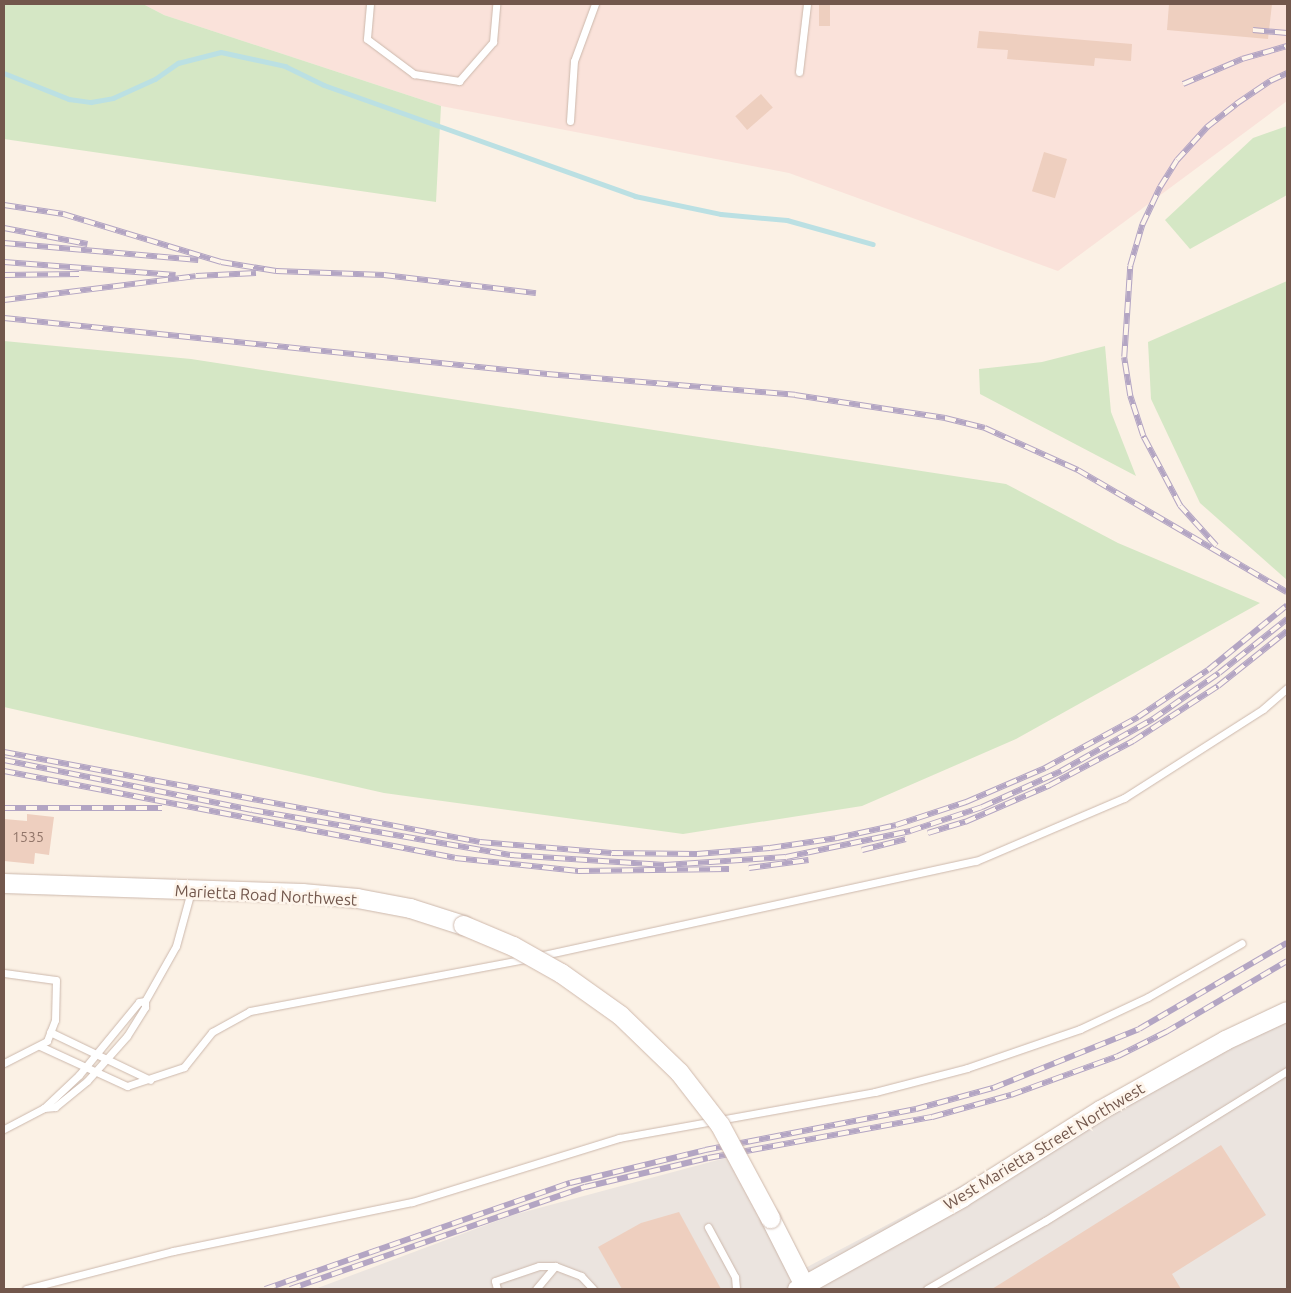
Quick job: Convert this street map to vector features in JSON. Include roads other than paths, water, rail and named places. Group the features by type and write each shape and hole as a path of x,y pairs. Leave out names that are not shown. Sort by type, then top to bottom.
{"street":[{"name":"Marietta Road Northwest","path":"4,883 357,898 410,908 463,925 513,946 562,973 620,1015 679,1072 720,1125 770,1218 802,1288"},
{"name":"West Marietta Street Northwest","path":"802,1288 962,1197 1100,1110 1225,1040 1287,1011"}],"lane":[{"path":"370,4 367,39 414,74 459,81 493,42 496,4"},
{"path":"570,120 574,61 595,4"},
{"path":"799,72 807,4"},
{"path":"40,1046 126,1086 150,1080 184,1067 212,1032 250,1011 480,968 976,861 1124,798 1263,709 1287,688"},
{"path":"44,1108 54,1107 95,1073 141,1015 145,1001 182,932 191,891"},
{"path":"26,1289 172,1251 412,1202 618,1138 874,1092 967,1068 1080,1028 1148,997 1242,943"},
{"path":"4,973 56,980 55,1020 50,1032 40,1046 4,1063"},
{"path":"4,1129 44,1108 86,1068 139,1002 145,1001"},
{"path":"50,1032 106,1061 150,1080"},
{"path":"927,1289 1045,1221 1287,1071"},
{"path":"708,1228 735,1277 736,1289"},
{"path":"497,1289 495,1281 539,1266 555,1266 581,1276 593,1289"},
{"path":"536,1289 555,1266"}],"waterway":[{"path":"4,73 69,99 91,102 113,98 155,79 178,63 221,52 285,66 324,85 635,196 721,214 787,220 873,244"}],"railway":[{"path":"1253,30 1287,33"},
{"path":"1183,84 1242,59 1287,46"},
{"path":"1216,546 1180,506 1143,436 1130,396 1124,357 1130,266 1142,225 1160,187 1177,160 1207,127 1236,104 1270,81 1287,73"},
{"path":"4,205 63,214 221,262 276,271 384,275 536,293"},
{"path":"4,228 87,244"},
{"path":"4,243 198,260"},
{"path":"4,262 176,275"},
{"path":"4,300 196,276 256,273"},
{"path":"4,275 79,274"},
{"path":"4,318 547,374 795,395 945,418 985,428 1078,470 1287,592"},
{"path":"4,752 480,842 612,853 697,854 770,848 837,838 896,825 966,802 1045,768 1138,717 1208,670 1287,605"},
{"path":"4,760 252,810 510,855 665,865 786,857 910,831 982,807 1061,771 1153,719 1219,673 1287,619"},
{"path":"928,833 965,822 1050,785 1133,741 1218,686 1287,631"},
{"path":"4,771 455,858 578,871 729,869"},
{"path":"4,808 162,808"},
{"path":"862,850 906,839"},
{"path":"749,868 808,860"},
{"path":"265,1289 570,1183 705,1150 916,1109 993,1088 1139,1029 1287,943"},
{"path":"290,1289 585,1187 708,1158 932,1117 1011,1095 1118,1056 1166,1032 1287,961"}]}
